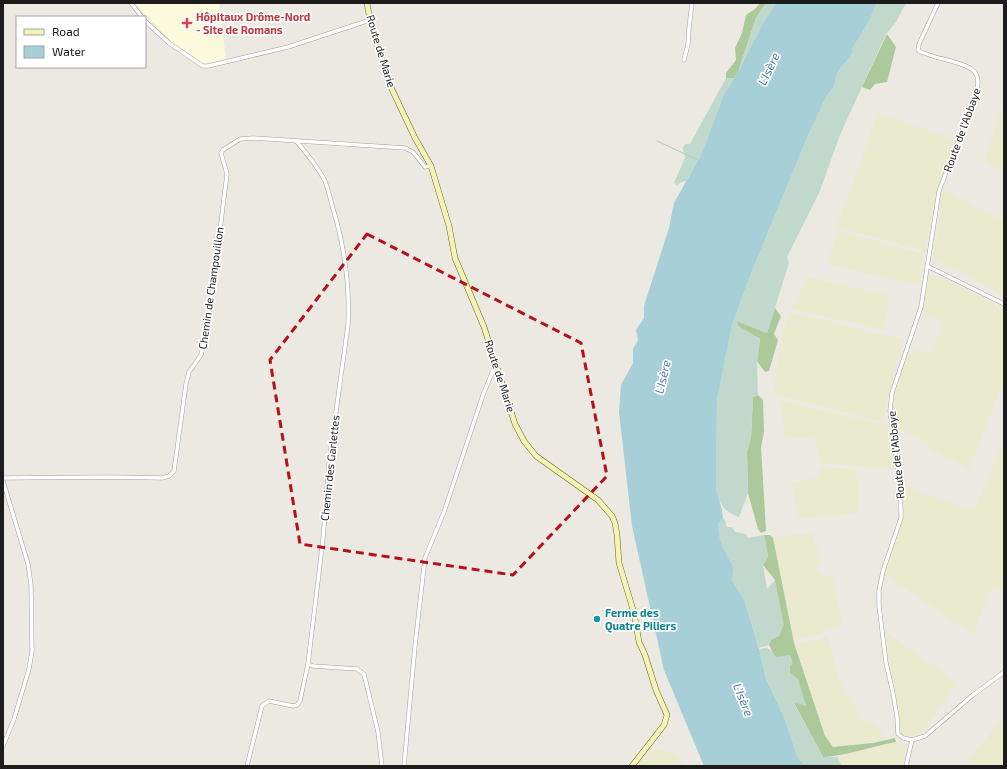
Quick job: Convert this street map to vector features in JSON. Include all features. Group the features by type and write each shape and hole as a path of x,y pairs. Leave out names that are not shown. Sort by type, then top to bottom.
{"street":[{"path":"131,3 141,16"},
{"name":"Route de Marie","path":"367,3 370,20 388,81 415,138 431,166 449,226 455,258 484,327 515,424 524,441 536,456 598,500 612,516 615,523 619,563 635,617 638,642 645,655 656,690 667,715 664,725 632,766"},
{"path":"684,60 688,44 692,3"},
{"name":"Route de l'Abbaye","path":"912,740 903,738 898,732 897,717 886,663 880,616 880,590 885,560 901,518 898,471 890,411 892,393 921,306 939,191 976,94 979,82 977,74 969,66 926,54 918,50 919,44 938,3"},
{"path":"146,22 169,43 203,66 208,66 288,47 370,20"},
{"name":"Chemin de Champouillon","path":"3,480 109,476 162,478 169,476 174,471 186,384 189,372 202,355 208,325 227,174 222,152 240,139 253,138 296,142"},
{"path":"296,142 405,148 413,152 425,167 431,166"},
{"name":"Chemin des Garlettes","path":"246,766 262,706 269,701 293,706 297,705 300,701 308,664 323,538 329,462 347,332 349,305 348,283 338,224 325,181 310,158 296,142"},
{"path":"927,266 1004,304"},
{"path":"404,766 425,558 444,512 483,395 496,362"},
{"path":"3,480 28,564 31,585 32,643 29,669 14,719 3,746"},
{"path":"308,664 313,666 357,669 364,674 378,732 382,766"},
{"path":"906,766 912,740 925,736 973,695 1004,672"}],"highlighted area":[{"path":"367,234 581,343 607,476 513,575 300,544 270,360"}],"shaded area":[{"name":"Hôpitaux Drôme-Nord - Site de Romans","path":"134,3 219,3 226,59 204,64 173,43"}],"green space":[{"path":"760,3 766,3 756,18 738,72 734,78 726,78 726,73 736,60 735,48 742,33 746,15 755,9"},
{"path":"766,3 776,3 762,25 738,72 756,18"},
{"path":"877,3 906,3 896,22 886,34 840,135 819,193 787,257 789,263 767,333 737,321 738,326 760,339 757,367 758,395 753,397 751,437 747,452 748,493 739,517 730,513 723,507 716,490 717,400 732,325 748,281 806,140 827,95 834,87 837,73 852,54 852,49 868,23"},
{"path":"887,34 896,47 887,82 875,84 870,90 862,87"},
{"path":"726,78 734,78 724,94 702,153 686,181 677,185 674,183 685,158 683,148 685,144 690,144"},
{"path":"1004,103 1004,172 984,161"},
{"path":"878,113 955,140 935,196 925,251 837,227"},
{"path":"944,189 1004,222 1004,297 987,286 933,259 940,222 941,194"},
{"path":"839,231 923,254 918,285 827,264"},
{"path":"931,275 958,285 1004,309 1004,379 969,469 929,448 928,443 920,438 894,428 891,411 893,394 907,354 911,355 915,349 918,349 931,354 943,323 923,313 922,309 928,276"},
{"path":"807,277 889,296 884,330 792,309"},
{"path":"775,308 781,316 774,334 778,340 769,371 765,372 757,361 760,339 738,326 737,321 767,333"},
{"path":"790,313 904,340 890,385 883,422 773,394 783,331"},
{"path":"758,395 763,400 764,432 761,447 766,531 761,533 758,529 748,493 747,452 751,437 753,397"},
{"path":"780,400 888,426 893,466 891,469 820,463 815,437 786,438"},
{"path":"1004,439 1004,593 992,587 978,619 974,635 884,574 886,562 902,518 901,485 974,511"},
{"path":"820,467 856,470 859,513 798,519 792,484 819,477"},
{"path":"723,518 727,527 732,527 735,532 746,534 748,538 764,535 768,556 763,565 767,589 775,580 784,625 779,636 771,640 769,645 759,648 744,599 732,581 734,568 723,548 720,539 718,524"},
{"path":"811,533 821,560 817,567 819,572 826,577 832,577 834,581 842,626 827,629 821,634 794,640 773,538"},
{"path":"764,535 770,535 773,538 794,643 825,736 833,747 873,743 895,738 896,742 841,755 823,757 793,701 806,705 790,673 790,666 774,655 769,645 771,640 775,580 763,565 768,556"},
{"path":"883,630 957,683 921,735 914,737 903,736 900,730 900,720"},
{"path":"827,635 841,685 863,720 873,723 887,740 833,747 825,736 794,643 821,640"},
{"path":"766,648 771,650 776,657 790,655 793,663 790,666 790,673 798,679 806,706 793,702 823,757 837,757 842,766 805,766 798,758 784,717 766,679 759,649"},
{"path":"1004,718 1004,766 966,766 967,761"},
{"path":"896,742 904,744 907,747 903,766 842,766 837,757 885,744"},
{"path":"651,749 676,753 683,766 636,766"}],"water":[{"name":"L'Isère","path":"776,3 877,3 868,23 852,49 852,54 837,73 834,87 827,95 806,140 748,281 732,325 717,400 716,490 723,518 718,524 720,539 723,548 734,568 732,581 744,599 759,649 766,679 784,717 798,758 805,766 704,766 664,670 632,526 619,412 621,385 633,363 633,349 638,340 636,330 644,318 644,306 669,228 674,203 702,153 724,94 738,72 762,25"}],"waterway":[{"path":"657,141 698,160"}],"place":[{"name":"Hôpitaux Drôme-Nord - Site de Romans","path":"187,23"},
{"name":"Ferme des Quatre Piliers","path":"597,619"}]}
